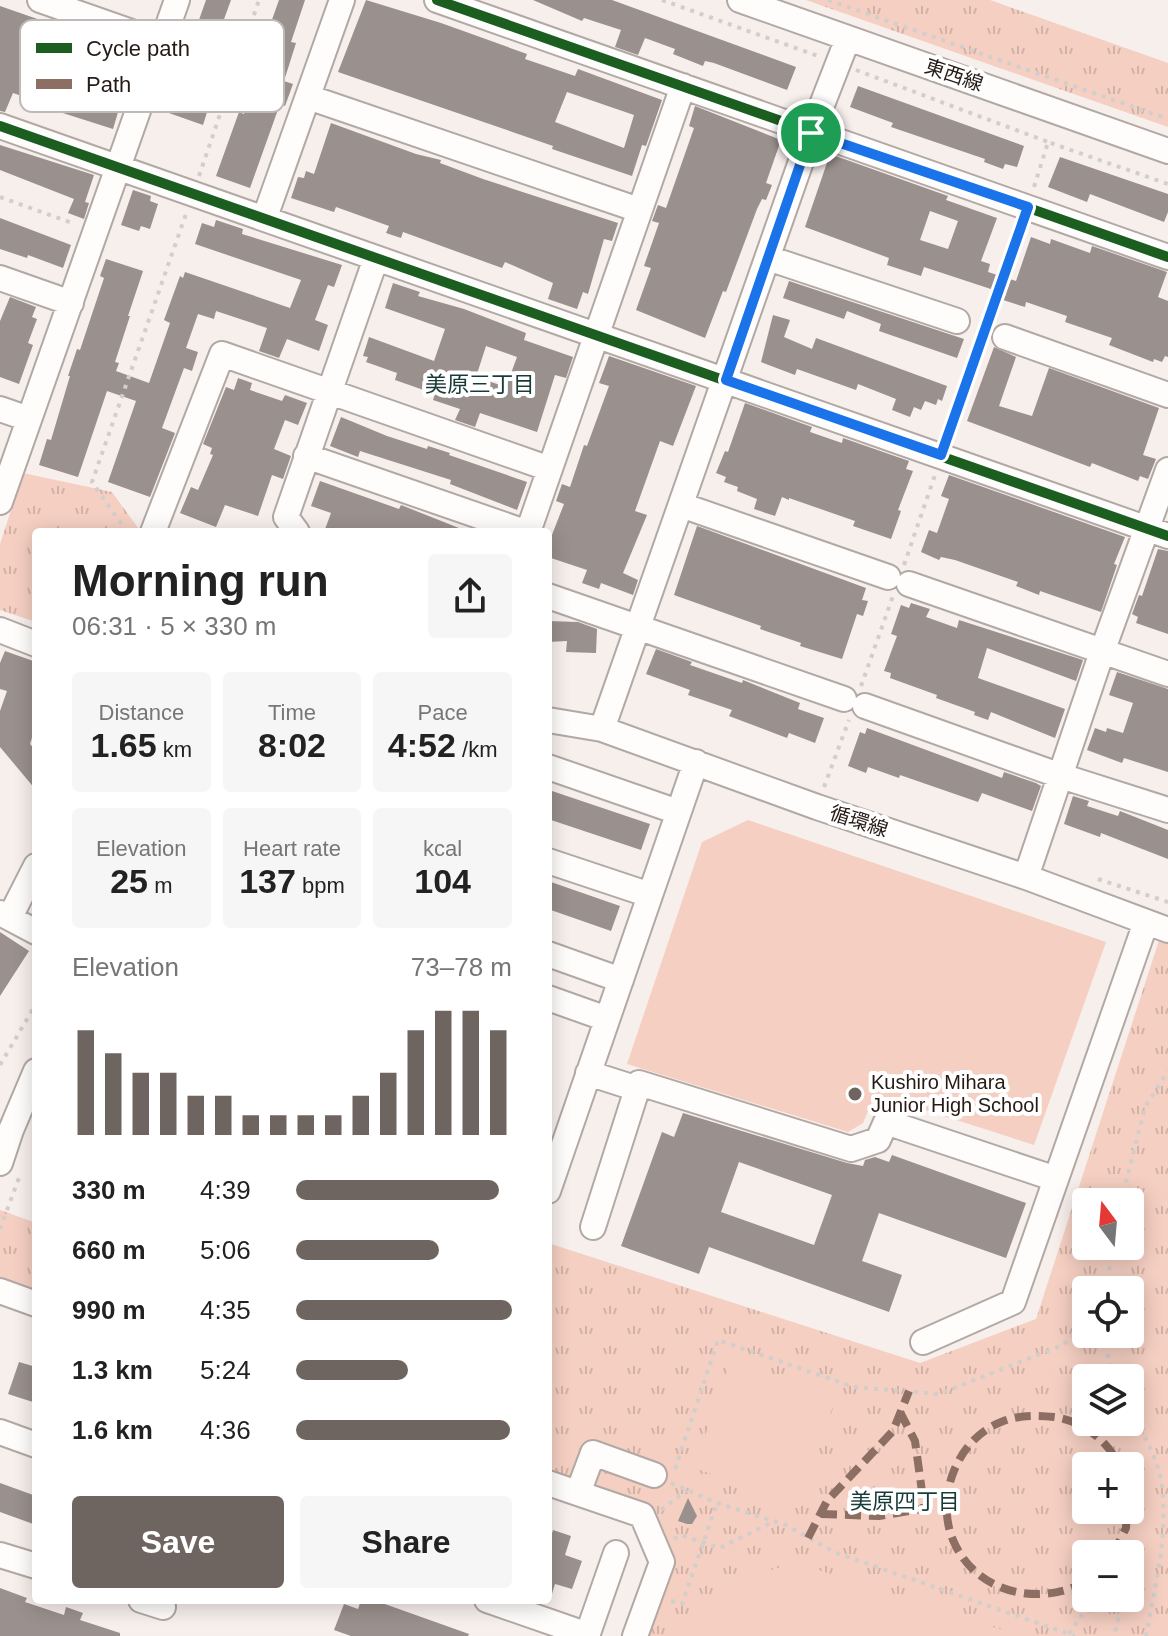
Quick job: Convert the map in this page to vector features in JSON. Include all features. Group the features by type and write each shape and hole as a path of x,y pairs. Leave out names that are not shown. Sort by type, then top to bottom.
{"street":[{"path":"40,0 97,20"},
{"path":"170,20 177,0"},
{"path":"265,217 342,0"},
{"path":"437,0 1168,257"},
{"name":"東西線","path":"740,0 1168,151"},
{"path":"602,729 811,133 848,38"},
{"path":"528,528 683,86"},
{"path":"308,97 639,210"},
{"path":"0,502 139,112"},
{"path":"0,126 1158,532"},
{"path":"294,528 286,517 376,258"},
{"path":"768,258 957,321"},
{"path":"0,278 71,303"},
{"path":"1005,337 1168,395"},
{"path":"155,528 222,354 550,469"},
{"path":"0,409 29,419"},
{"path":"306,456 515,528"},
{"path":"1026,877 1102,652 1158,532 1168,470"},
{"path":"681,505 1168,674"},
{"path":"552,597 1061,776 1168,810"},
{"path":"0,630 32,642"},
{"name":"循環線","path":"552,721 602,729 1157,926"},
{"path":"555,1148 588,1073 696,762"},
{"path":"552,768 678,812"},
{"path":"552,862 650,895"},
{"path":"32,872 3,915 32,930"},
{"path":"923,1342 1013,1302 1056,1179 1157,926"},
{"path":"552,955 621,980"},
{"path":"552,999 607,1019"},
{"path":"588,1073 638,1089"},
{"path":"10,1168 11,1130 32,1080"},
{"path":"593,1227 639,1083 851,1149 878,1140 886,1122 1056,1179"},
{"path":"0,1291 32,1303"},
{"path":"0,1432 32,1444"},
{"path":"578,1493 593,1453 654,1475"},
{"path":"552,1484 642,1515 662,1562 635,1636"},
{"path":"499,1604 588,1635 616,1553"},
{"path":"0,1555 32,1565"}],"path":[{"path":"252,20 259,0"},
{"path":"828,0 1168,119"},
{"path":"124,528 92,482 221,112"},
{"path":"817,807 1028,207 1048,142 1168,184"},
{"path":"0,197 96,233"},
{"path":"0,1065 32,1011"},
{"path":"1125,1188 1145,1107 1168,1071"},
{"path":"0,1229 10,1168"},
{"path":"1072,1337 1063,1345 939,1394 854,1387 718,1340 671,1483 717,1503 786,1525 834,1552 1072,1635 1081,1616 1089,1612"},
{"path":"1144,1436 1162,1483 1163,1536 1146,1636"},
{"path":"653,1517 687,1490"},
{"path":"665,1599 682,1604 717,1503"},
{"path":"668,1542 681,1535 720,1548 774,1521"},
{"path":"1080,1612 1081,1616"},
{"path":"1114,1636 1120,1612"}],"green space":[{"path":"806,0 990,0 1168,63 1168,127"},
{"path":"23,473 112,492 138,528 32,528 32,621 0,610 0,544"},
{"path":"748,820 1106,942 1034,1145 875,1094 863,1123 848,1132 627,1064 702,842"},
{"path":"1163,928 1168,930 1168,1636 635,1636 661,1562 642,1516 552,1484 552,1244 920,1363 1036,1319 1072,1208 1072,1260 1144,1260 1144,1188 1079,1188"},
{"path":"0,1210 32,1222 32,1303 0,1291"},
{"path":"730,1362 836,1397 800,1504 694,1468"},
{"path":"797,1563 1021,1636 681,1636 698,1606 712,1595 763,1572"}],"building":[{"path":"206,0 231,0 224,20 199,20"},
{"path":"279,0 305,0 291,42 296,43 284,81 284,20 272,20"},
{"path":"366,0 527,54 525,59 575,76 578,69 662,100 632,176 338,72","holes":["567,92 634,115 624,148 555,122"]},
{"path":"533,0 612,0 796,67 787,90 714,63 705,61 703,66 673,54 675,49 645,38 638,55 615,47 621,30 584,18 582,21"},
{"path":"0,6 40,20 20,20 20,95 13,93 5,112 0,111"},
{"path":"284,81 293,84 284,106"},
{"path":"858,86 1024,146 1017,167 1005,164 1003,169 984,162 985,159 891,127 893,123 850,107"},
{"path":"695,106 781,140 766,183 772,185 766,200 762,199 757,209 705,338 636,310 651,268 644,266 659,223 652,221 658,205 666,208 694,128 689,126"},
{"path":"60,112 118,112 113,129"},
{"path":"166,112 207,112 203,125"},
{"path":"239,112 277,112 250,188 216,176"},
{"path":"331,123 441,160 440,163 483,179 618,223 612,241 604,239 588,294 583,292 577,309 548,299 553,283 505,262 502,268 403,232 401,238 386,233 389,226 336,207 334,212 291,198 298,177 304,178 306,171 314,174"},
{"path":"0,145 94,175 85,202 89,203 84,219 68,213 74,199 0,170"},
{"path":"830,154 948,196 946,200 997,218 981,261 990,264 988,272 1016,281 1031,237 1050,244 1051,239 1090,253 1092,246 1167,272 1158,297 1168,301 1168,357 1165,356 1162,362 1154,359 1153,362 1109,345 1112,338 1065,322 1067,316 1026,302 1025,307 1003,300 1006,294 924,267 921,276 887,265 889,258 805,227","holes":["930,211 958,221 948,249 920,240"]},
{"path":"1060,157 1168,194 1168,212 1164,222 1090,194 1087,202 1048,187"},
{"path":"133,190 151,196 150,201 158,204 150,229 141,226 139,231 121,225"},
{"path":"0,218 71,245 63,268 0,249"},
{"path":"216,220 243,229 242,234 342,265 334,287 328,285 315,320 328,325 319,351 287,339 279,358 259,351 267,328 216,311 214,319 198,314 186,348 198,352 192,371 184,368 162,428 175,433 150,497 108,482 136,401 107,391 78,477 39,465 47,439 51,440 68,376 104,278 100,276 106,259 143,271 115,362 119,363 116,371 149,383 170,323 164,320 180,276 183,278 185,272 290,308 301,280 195,244 202,223 214,227"},
{"path":"789,281 964,339 957,358 879,331 881,324 847,311 844,319 783,298"},
{"path":"393,283 420,292 418,296 464,309 526,333 524,340 573,357 566,378 555,375 537,432 480,413 475,427 455,420 460,409 433,400 435,394 395,380 397,373 366,362 368,357 363,356 369,337 434,361 445,329 385,308","holes":["486,346 517,357 506,387 476,377"]},
{"path":"10,297 36,307 32,317 37,319 28,343 33,345 19,384 0,377 0,321"},
{"path":"773,315 790,320 784,337 812,349 816,338 947,386 942,401 938,399 936,405 925,401 921,410 914,407 910,417 892,410 896,399 858,384 856,390 797,369 795,375 761,362"},
{"path":"994,347 1016,357 999,406 1032,416 1049,368 1159,408 1143,455 1156,459 1148,479 1140,476 1138,481 1092,463 1090,467 967,421"},
{"path":"609,356 696,386 673,446 660,441 635,511 647,515 623,573 638,580 633,595 601,583 599,589 582,583 587,570 552,558 552,535 564,504 556,501 562,484 570,487 609,386 599,383"},
{"path":"238,378 252,383 250,390 282,401 285,395 307,403 298,425 285,420 274,449 291,456 283,479 272,475 258,516 225,505 216,527 180,513 191,487 198,490 213,455 210,454 212,448 203,444 226,387 234,390"},
{"path":"745,403 812,427 810,432 842,443 843,438 909,461 906,469 913,471 891,539 853,526 855,521 789,498 782,497 775,516 754,509 757,499 724,482 726,477 716,473 725,451 728,452"},
{"path":"341,417 387,436 450,453 527,482 517,510 450,484 451,480 360,451 358,457 330,446"},
{"path":"949,475 1125,537 1101,612 1040,591 1039,595 1016,586 1018,582 955,560 941,557 939,560 921,552 929,530 937,533 949,499 941,496"},
{"path":"320,481 399,509 401,505 459,528 325,528 331,513 311,506"},
{"path":"697,526 866,588 862,600 868,601 863,616 857,614 842,659 800,646 801,643 760,629 761,626 674,595"},
{"path":"1158,549 1168,551 1168,634 1136,623 1138,617 1132,614 1139,595 1142,596"},
{"path":"911,603 930,609 926,617 957,628 959,620 1083,660 1076,681 987,648 978,678 1065,709 1055,738 991,712 988,720 974,715 975,712 936,698 937,695 890,678 891,673 884,671 897,636 891,634 901,605 909,608"},
{"path":"552,621 578,622 597,629 596,653 566,652 567,641 552,642"},
{"path":"656,649 692,662 690,665 742,683 743,680 800,703 798,709 824,718 815,743 789,733 787,738 729,716 732,710 688,695 690,690 646,674"},
{"path":"5,651 32,661 32,785 0,747 0,711 7,691 0,689 0,663"},
{"path":"1117,672 1168,689 1168,772 1124,758 1122,763 1087,750 1095,728 1123,733 1133,703 1109,695"},
{"path":"867,728 1002,778 1004,772 1036,783 1041,786 1032,811 982,793 978,802 900,775 899,778 868,767 866,773 848,766 860,732 865,734"},
{"path":"552,791 650,824 641,850 552,820"},
{"path":"1073,796 1089,801 1087,806 1118,816 1120,811 1168,830 1168,859 1101,833 1100,837 1064,824"},
{"path":"552,882 620,906 611,931 552,910"},
{"path":"0,932 29,951 0,996"},
{"path":"683,1113 847,1163 863,1166 865,1160 875,1157 889,1162 892,1155 1026,1203 1006,1258 879,1213 862,1261 902,1275 889,1312 709,1247 699,1274 621,1246 662,1132 674,1137","holes":["739,1162 832,1195 814,1245 721,1212"]},
{"path":"19,1362 32,1366 32,1402 8,1394"},
{"path":"0,1483 32,1495 32,1524 0,1512"},
{"path":"688,1498 697,1516 692,1524 678,1521"},
{"path":"553,1530 571,1536 565,1555 582,1561 572,1589 555,1584 552,1594"},
{"path":"0,1588 27,1598 25,1602 64,1615 66,1607 83,1613 80,1620 120,1633 120,1636 0,1636"},
{"path":"344,1604 358,1609 360,1604 385,1604 469,1634 351,1636 334,1630"}],"marked path":[{"path":"808,1538 827,1501 893,1431 909,1391"},
{"path":"900,1412 915,1441 924,1506"},
{"path":"1072,1588 1029,1594 992,1583 976,1572 953,1540 948,1523 949,1488 954,1471 972,1442 1001,1422 1020,1417 1054,1417 1074,1422 1093,1433 1111,1452"},
{"path":"821,1514 879,1516 946,1505"},
{"path":"1120,1540 1126,1524"}],"cycle path":[{"path":"437,0 1168,257"},
{"path":"0,126 1168,536"}],"place":[{"name":"Kushiro Mihara Junior High School","path":"855,1094"}],"district":[{"name":"美原三丁目","path":"480,384"},
{"name":"美原四丁目","path":"905,1501"}],"route":[{"path":"811,133 1028,207 941,455 726,380 811,133"}]}
